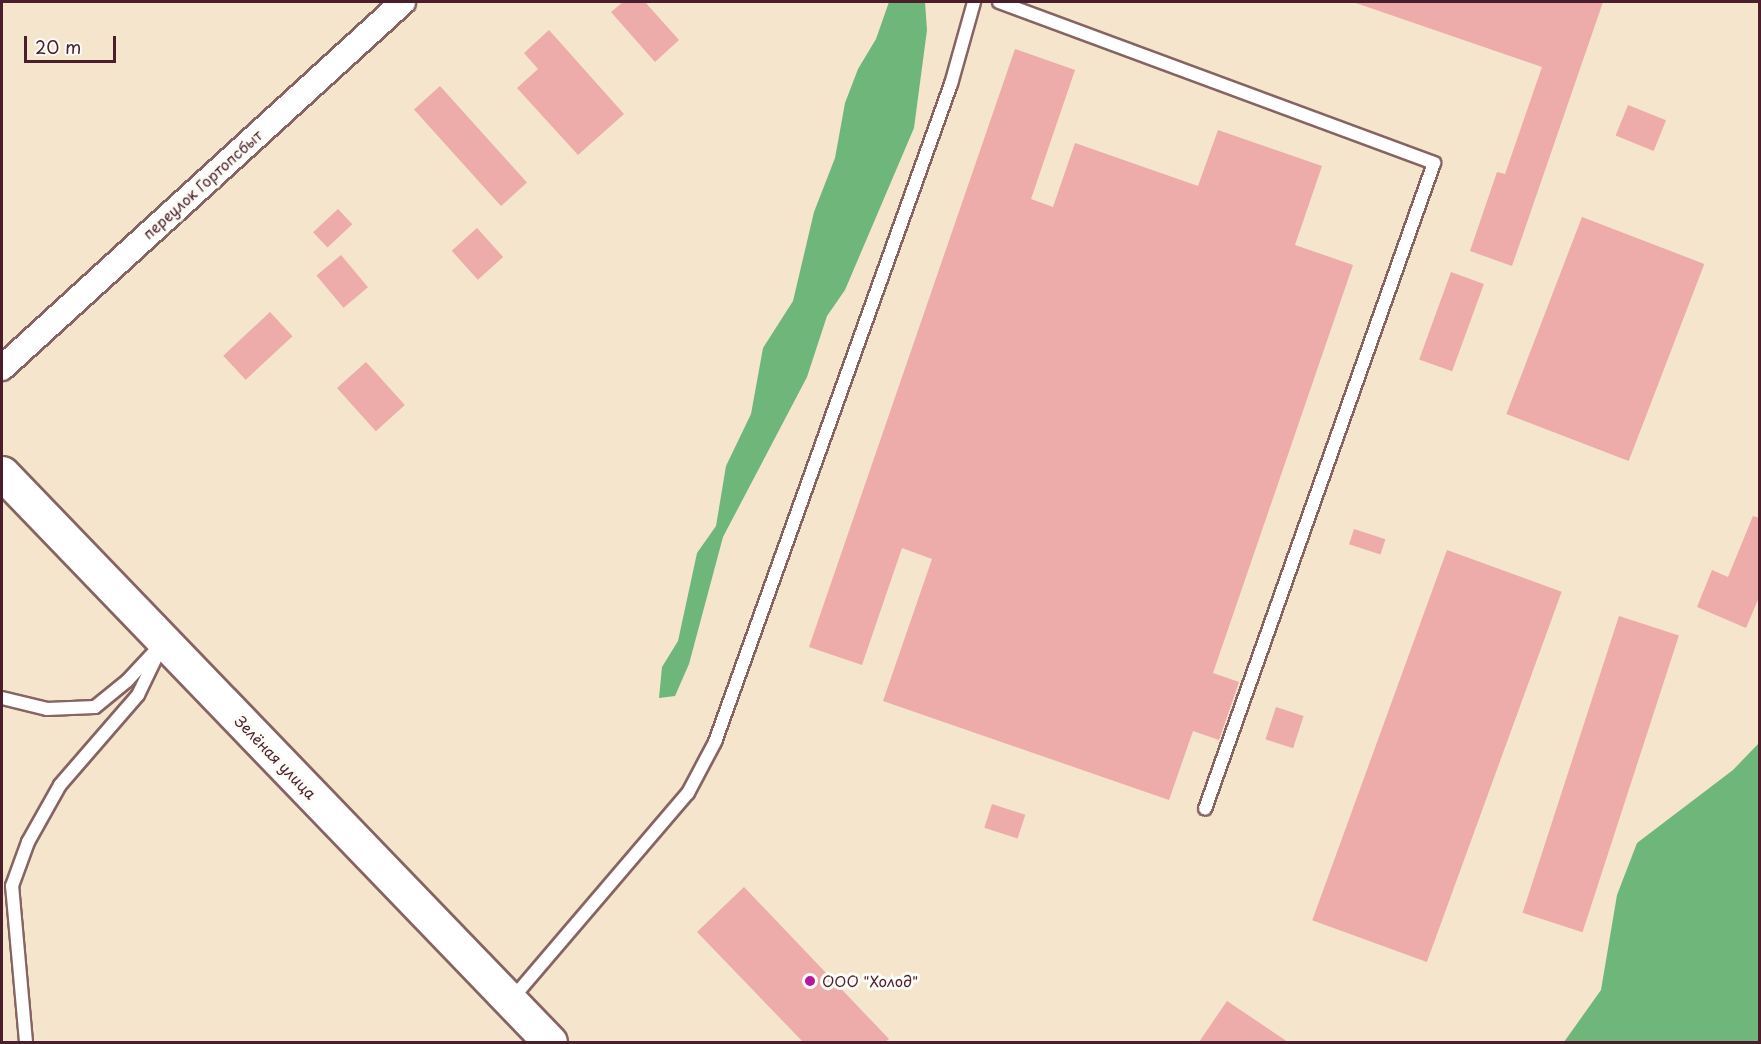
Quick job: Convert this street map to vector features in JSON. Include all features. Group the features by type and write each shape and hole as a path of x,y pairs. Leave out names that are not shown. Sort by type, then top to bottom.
{"street":[{"name":"переулок Гортопсбыт","path":"2,368 404,2"},
{"name":"Зелёная улица","path":"2,473 550,1042"}],"lane":[{"path":"511,1000 688,793 715,742 936,128 974,2"},
{"path":"999,2 1434,163 1205,809"},
{"path":"2,698 47,709 95,707 128,681 164,642"},
{"path":"26,1042 12,886 28,842 60,785 138,695 164,642"}],"green space":[{"path":"889,2 925,2 927,30 914,128 845,290 827,316 807,377 723,537 689,664 675,696 659,698 662,667 678,641 697,553 716,526 726,466 751,414 763,348 793,301 814,212 835,158 845,103 858,69 876,39"},
{"path":"1759,743 1759,1042 1564,1042 1601,990 1617,895 1637,843 1733,770"}],"building":[{"path":"623,2 645,2 679,40 655,62 611,12"},
{"path":"1353,2 1603,2 1512,266 1470,251 1497,172 1505,174 1542,67"},
{"path":"549,30 624,114 578,155 517,88 538,69 524,53"},
{"path":"1015,49 1075,70 1031,199 1053,207 1075,143 1198,186 1218,130 1322,166 1295,245 1353,265 1213,673 1239,682 1219,740 1193,731 1169,800 883,701 932,559 902,548 862,665 809,647"},
{"path":"440,86 527,183 501,206 414,109"},
{"path":"1628,105 1666,120 1654,151 1616,136"},
{"path":"338,209 352,224 327,248 313,232"},
{"path":"1582,217 1704,264 1629,461 1506,414"},
{"path":"477,228 503,257 478,280 452,251"},
{"path":"341,255 368,287 343,308 316,276"},
{"path":"1451,272 1484,284 1452,371 1419,359"},
{"path":"270,312 293,336 246,380 223,356"},
{"path":"366,362 405,405 376,431 337,388"},
{"path":"1753,516 1760,518 1760,595 1746,628 1697,607 1712,570 1728,577"},
{"path":"1354,529 1385,539 1380,554 1349,544"},
{"path":"1447,550 1562,592 1427,962 1312,920"},
{"path":"1619,616 1679,635 1583,932 1523,913"},
{"path":"1276,707 1304,716 1293,748 1265,739"},
{"path":"992,804 1025,815 1018,839 984,828"},
{"path":"744,887 889,1039 885,1042 803,1042 697,932"},
{"path":"1227,1001 1288,1042 1199,1042"}],"place":[{"name":"ООО \"Холод\"","path":"810,981"}]}
